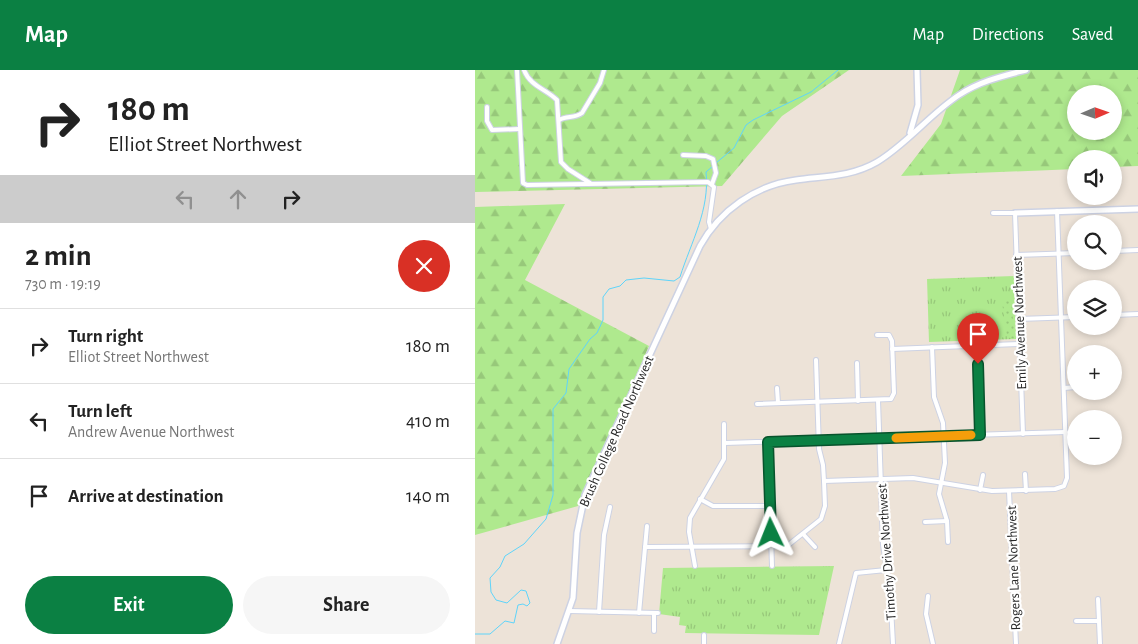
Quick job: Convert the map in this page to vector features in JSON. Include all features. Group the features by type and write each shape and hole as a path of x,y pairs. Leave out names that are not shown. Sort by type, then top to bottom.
{"street":[{"path":"517,70 521,180 525,185 706,182 712,184"},
{"path":"524,70 533,84 557,100 561,162 582,179 592,184"},
{"path":"559,120 565,116 578,116 582,113 597,88 604,70"},
{"path":"909,136 917,112 917,70"},
{"name":"Brush College Road Northwest","path":"557,644 570,611 578,526 585,495 694,259 711,229 737,203 763,189 786,182 855,172 877,162 958,96 975,86 1026,70"},
{"path":"487,107 487,121 492,130 519,129"},
{"path":"917,112 929,120"},
{"name":"Brush College Road Northwest","path":"683,155 706,156 713,159 716,173 712,184 713,193 709,222 711,229"},
{"path":"993,213 1138,209"},
{"path":"824,481 921,478 980,490 1009,491 1055,489 1064,486 1067,478 1066,432 1057,211"},
{"name":"Emily Avenue Northwest","path":"1015,213 1023,434"},
{"path":"1122,251 1138,250"},
{"path":"1017,255 1067,253"},
{"path":"1122,315 1138,314"},
{"path":"1019,319 1067,317"},
{"path":"757,404 878,400 893,397 891,336 877,335"},
{"path":"892,349 1020,344"},
{"path":"977,346 980,435"},
{"path":"932,348 934,396 943,418 944,436 945,464 940,502 947,521 949,542"},
{"path":"645,547 787,546 821,519 824,481 819,440 816,360"},
{"path":"857,363 858,401"},
{"path":"777,388 778,403"},
{"name":"Timothy Drive Northwest","path":"878,400 886,570 890,588 893,644"},
{"path":"695,566 689,524 693,511 724,459 724,424"},
{"path":"725,444 1066,432"},
{"path":"768,442 773,566"},
{"path":"1025,474 1026,491"},
{"path":"980,490 983,475"},
{"name":"Rogers Lane Northwest","path":"1009,491 1016,644"},
{"path":"700,499 713,506 770,506"},
{"path":"599,612 605,535 610,507"},
{"path":"925,522 947,521"},
{"path":"639,613 647,526"},
{"path":"803,534 815,547"},
{"path":"839,644 856,573 886,570"},
{"path":"928,596 926,614 933,644"},
{"path":"1098,599 1100,644"},
{"path":"570,611 656,613 654,631"},
{"path":"1076,621 1099,621"},
{"path":"704,635 704,644"}],"green space":[{"path":"475,70 849,70 782,116 722,186 475,192"},
{"path":"960,70 1138,70 1138,166 1122,167 1122,150 1067,150 1067,169 901,176 941,124"},
{"path":"565,204 525,280 649,346 578,506 475,535 475,207"},
{"path":"1014,276 1016,339 929,342 927,279"},
{"path":"1011,300 1015,339 1007,337 1002,302"},
{"path":"834,566 819,635 685,633 686,626 679,625 680,617 659,614 663,568"}],"waterway":[{"path":"716,163 734,148 746,125 811,92 838,70"},
{"path":"475,634 490,634 505,621 514,623 518,605 523,604 527,606 530,603 526,591 521,590 507,603 496,600 491,592 490,578 500,567 505,556 524,544 546,519 553,495 553,409 566,393 569,369 590,339 597,333 603,320 603,297 609,289 620,286 626,280 644,278 674,281 680,277 699,226 705,200 706,172 713,166"}],"slow traffic":[{"path":"896,438 971,435"}],"route":[{"path":"771,533 768,442 980,435 978,364"}]}
